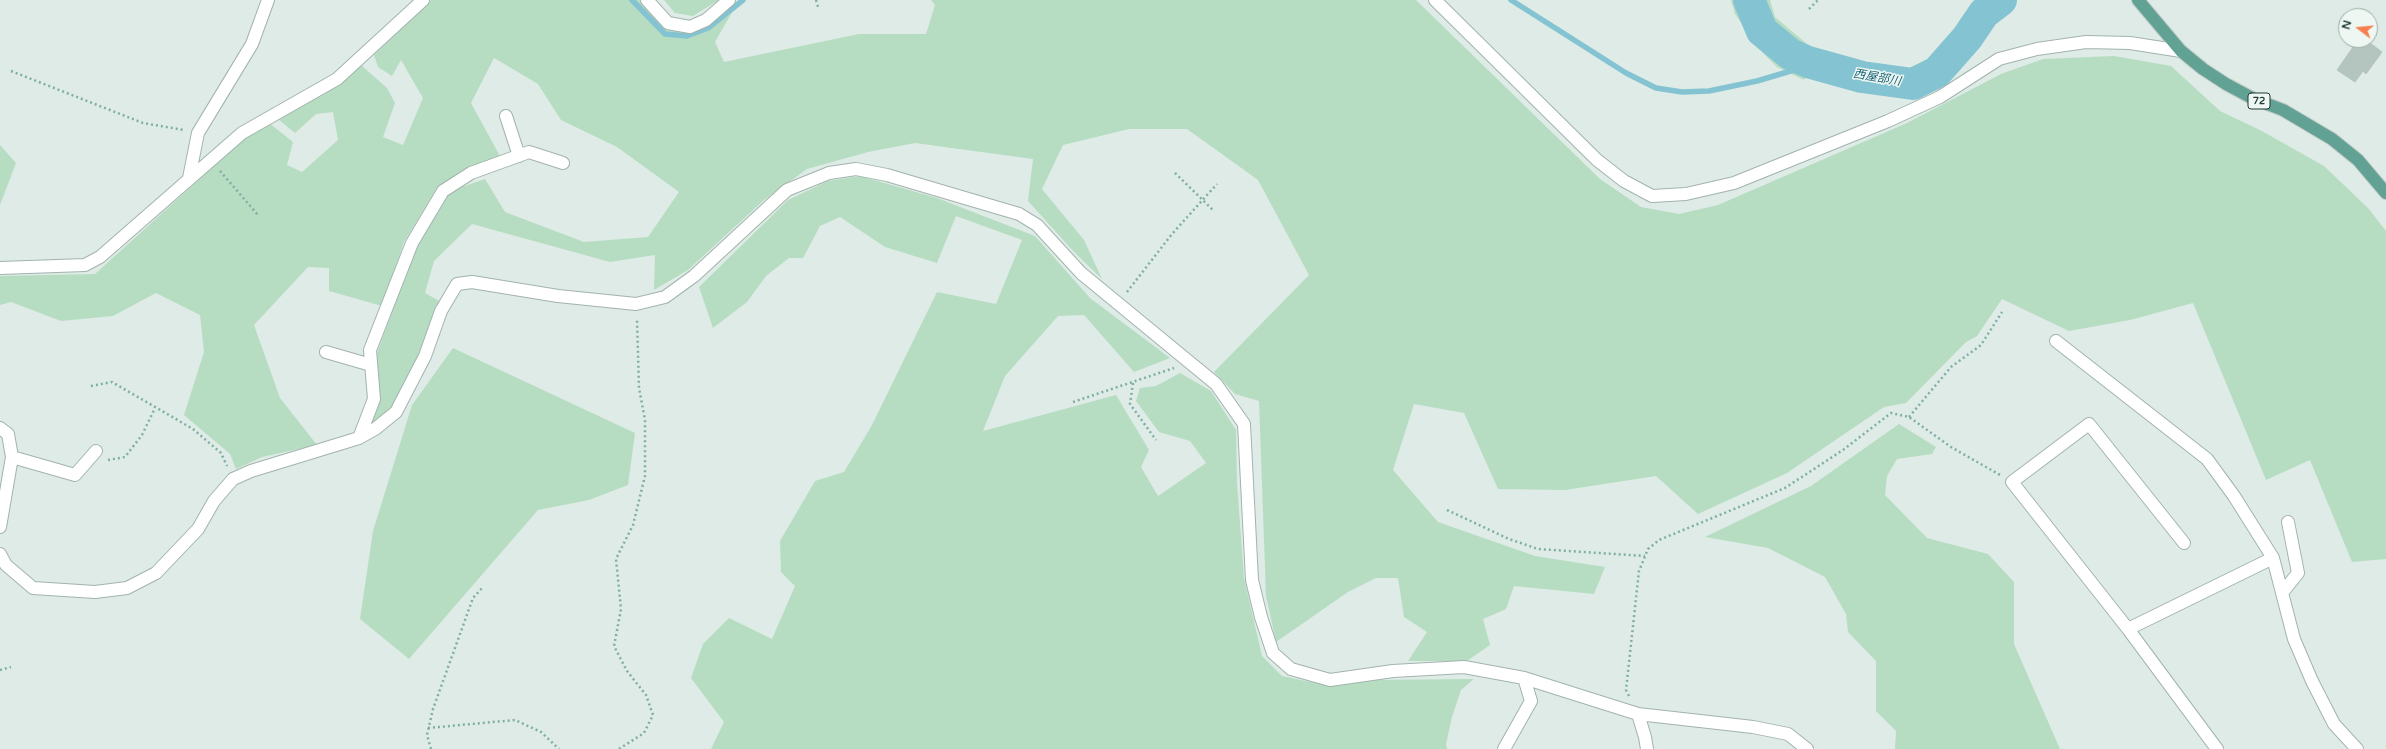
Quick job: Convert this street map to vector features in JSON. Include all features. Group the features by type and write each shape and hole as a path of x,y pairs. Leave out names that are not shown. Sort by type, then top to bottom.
{"main road":[{"name":"72","path":"2138,0 2181,51 2226,84 2254,99 2283,110 2332,139 2358,160 2386,193"}],"street":[{"path":"189,178 198,133 252,44 268,0"},
{"path":"0,268 85,265 100,257 242,133 337,79 423,0"},
{"path":"647,0 668,23 690,27 706,20 729,0"},
{"path":"1435,0 1597,160 1624,182 1652,196 1686,194 1734,183 1888,121 1940,97 1999,59 2037,49 2086,42 2130,43 2181,51"},
{"path":"506,116 519,156"},
{"path":"359,438 374,399 370,350 412,243 443,191 471,173 529,152 563,163"},
{"path":"0,554 6,565 33,588 95,592 127,588 156,573 198,529 214,501 233,479 251,471 359,438 375,430 396,412 425,356 441,311 457,284 472,282 558,296 636,304 665,297 694,276 787,190 829,173 856,169 887,175 1020,214 1037,225 1081,273 1216,384 1244,424 1252,580 1261,617 1273,653 1291,669 1330,680 1393,671 1464,667 1524,678 1638,714 1788,734 1807,749"},
{"path":"2056,341 2206,458 2234,496 2273,558 2294,639 2312,681 2334,724 2357,749"},
{"path":"326,352 371,365"},
{"path":"2184,543 2089,424 2012,482 2128,629 2217,749"},
{"path":"0,428 8,434 12,457 0,527"},
{"path":"12,457 75,475 96,451"},
{"path":"2282,593 2298,573 2288,522"},
{"path":"2128,629 2273,558"},
{"path":"1504,749 1531,701 1524,678"},
{"path":"1638,714 1647,749"}],"path":[{"path":"816,0 818,7"},
{"path":"1809,9 1818,0"},
{"path":"11,72 143,123 198,133"},
{"path":"210,160 258,215"},
{"path":"1175,173 1204,198 1214,211"},
{"path":"1118,303 1172,234 1217,184"},
{"path":"619,749 644,734 654,715 646,695 627,671 614,646 621,609 616,559 633,525 645,476 644,420 639,388 636,304"},
{"path":"1909,417 1951,367 1981,345 2002,312"},
{"path":"1073,402 1172,370 1186,359"},
{"path":"91,386 112,382 193,430 221,453 233,479"},
{"path":"1133,383 1130,404 1156,440"},
{"path":"86,464 125,457 142,435 155,408"},
{"path":"1638,714 1626,690 1639,571 1648,549 1659,540 1785,488 1843,450 1891,413 1909,417 1951,447 2012,482"},
{"path":"1447,510 1509,539 1538,550 1645,556"},
{"path":"431,749 427,735 432,709 473,598 483,586"},
{"path":"0,670 11,667"},
{"path":"428,728 515,720 541,732 559,749"}],"green space":[{"path":"431,0 639,0 663,26 706,24 739,0 715,42 724,62 859,34 926,34 935,5 931,0 1416,0 1600,179 1641,207 1679,214 1718,205 1907,123 2001,74 2043,59 2114,56 2171,66 2220,111 2260,130 2324,166 2368,208 2386,231 2386,559 2352,562 2310,460 2266,480 2193,303 2130,320 2069,331 2002,299 1977,336 1966,342 1906,403 1884,407 1787,473 1698,514 1656,476 1565,490 1498,489 1464,413 1414,404 1393,470 1438,522 1535,556 1605,567 1594,594 1514,586 1506,609 1483,619 1490,645 1467,661 1408,661 1427,632 1404,617 1398,578 1376,578 1348,592 1276,642 1266,596 1259,401 1235,394 1214,372 1309,275 1258,180 1187,129 1129,129 1063,145 1042,189 1084,240 1102,279 1074,252 1028,201 1033,159 915,143 868,152 807,169 764,200 688,270 654,290 655,255 610,262 472,224 434,261 425,293 441,302 423,351 394,405 369,428 380,397 377,353 412,257 445,198 456,189 485,179 505,212 584,242 648,237 679,192 617,147 561,120 538,84 494,58 471,103 501,158 473,167 438,186 404,242 382,306 329,291 329,268 308,267 254,325 280,398 317,445 262,457 236,469 230,454 184,415 204,352 200,315 156,293 113,316 61,321 11,302 0,305 0,276 95,274 245,138 269,123 293,142 287,165 302,172 338,140 333,112 316,114 295,133 278,119 335,87 361,65 387,88 395,103 383,137 403,145 423,98 401,60 392,76 378,67 374,55"},
{"path":"664,0 719,0 693,16 675,13"},
{"path":"1731,0 1770,0 1775,17 1820,55 1804,80 1777,67 1760,50 1735,14"},
{"path":"0,145 16,163 0,205"},
{"path":"860,176 937,198 1035,236 1090,298 1170,358 1134,372 1084,315 1058,316 1005,376 983,431 1116,395 1149,450 1141,467 1158,496 1206,463 1190,441 1159,432 1136,401 1140,388 1156,386 1180,373 1211,391 1236,430 1237,483 1244,578 1262,656 1282,676 1325,685 1372,680 1474,679 1461,690 1452,717 1446,744 1447,749 711,749 724,722 691,678 703,644 729,618 772,639 795,586 781,572 780,541 815,481 844,472 872,425 937,292 996,304 1022,240 956,216 937,263 885,247 840,217 820,226 803,258 789,258 766,276 747,302 713,328 699,287 788,200 828,181"},
{"path":"453,348 635,433 628,485 589,500 538,510 409,659 360,619 373,531 412,405"},
{"path":"1899,424 1936,447 1932,454 1897,459 1887,476 1885,495 1927,538 1988,554 2014,582 2014,644 2060,749 1895,749 1896,731 1876,711 1876,661 1848,632 1846,614 1825,577 1768,548 1705,537 1811,486"}],"building":[{"path":"2352,48 2377,48 2382,52 2366,74 2363,71 2355,82 2337,70"}],"waterway":[{"path":"632,0 665,34 687,36 708,28 743,0"},
{"path":"1511,0 1626,73 1656,88 1682,92 1709,91 1757,81 1794,70 1808,62"},
{"name":"西屋部川","path":"1749,0 1762,31 1790,54 1808,62 1862,77 1913,84 1937,72 1967,38 1984,13 2001,0"}]}
